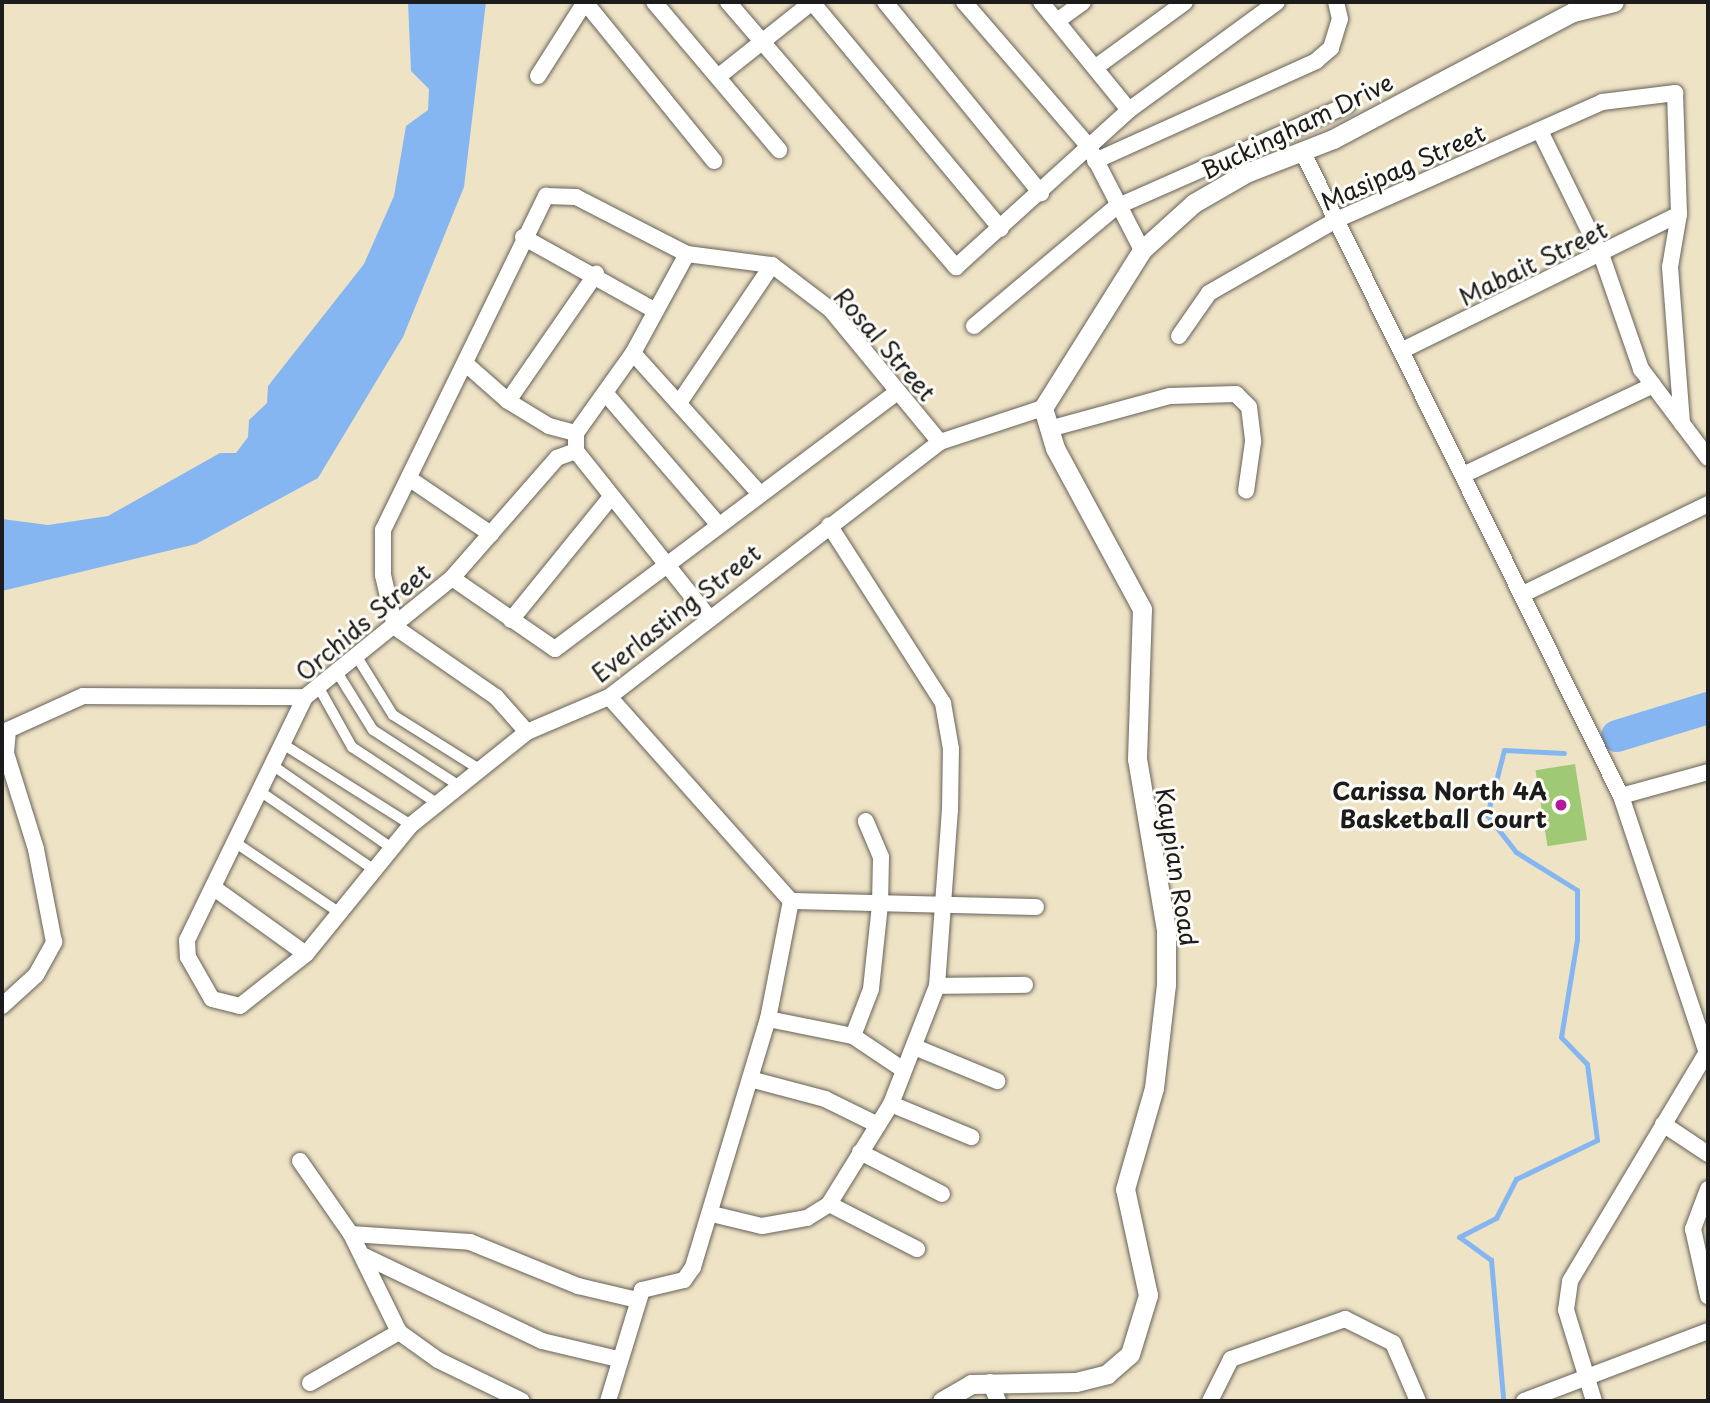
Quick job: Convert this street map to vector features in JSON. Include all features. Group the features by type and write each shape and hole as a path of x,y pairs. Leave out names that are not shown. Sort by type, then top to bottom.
{"street":[{"path":"538,76 585,2 714,161"},
{"path":"654,2 779,150"},
{"path":"728,2 956,267 1041,193 1092,154 1129,110 1277,2"},
{"path":"719,76 812,2 1001,229"},
{"path":"885,2 1041,193"},
{"path":"964,2 1092,154 1116,207 1142,250"},
{"path":"1041,2 1129,110"},
{"path":"1057,21 1083,2"},
{"path":"1096,67 1185,2"},
{"path":"1092,154 1316,61 1331,48 1340,19 1336,2"},
{"name":"Buckingham Drive","path":"1043,408 1142,250 1194,203 1247,173 1303,153 1573,12 1614,2"},
{"name":"Masipag Street","path":"1179,336 1209,293 1334,220 1602,102 1675,93 1679,214"},
{"path":"974,326 1116,207 1347,105"},
{"path":"1539,131 1602,257 1653,385 1708,458"},
{"path":"1303,153 1334,220 1405,349 1621,796 1707,1050 1570,1281 1566,1310 1584,1379 1594,1401"},
{"name":"Rosal Street","path":"523,237 546,197 560,192 687,254 772,265 831,310 940,442"},
{"path":"1679,214 1670,267 1682,424"},
{"name":"Mabait Street","path":"1405,349 1602,257 1679,214"},
{"path":"527,732 496,696 395,627 383,575 383,530 411,479 466,364 523,237 596,274 656,311"},
{"path":"687,254 607,395 576,433 576,452 710,620"},
{"path":"679,402 772,265"},
{"path":"508,401 596,274"},
{"path":"633,352 760,493"},
{"path":"466,364 508,401 549,426 576,433"},
{"path":"1465,474 1653,385"},
{"path":"452,578 555,649 717,523 897,392"},
{"path":"1049,429 1170,396 1236,394 1250,419 1247,491"},
{"path":"607,395 717,523"},
{"name":"Kaypian Road","path":"942,1401 971,1384 1076,1382 1107,1374 1130,1354 1148,1295 1125,1189 1154,1088 1166,985 1166,930 1136,759 1142,610 1049,429 1043,408"},
{"name":"Everlasting Street","path":"225,1006 240,1006 306,954 337,911 376,871 411,825 435,802 527,732 608,698 940,442 1043,408"},
{"name":"Orchids Street","path":"225,1006 212,999 188,957 187,940 312,692 452,578 557,458 576,452"},
{"path":"411,479 491,534"},
{"path":"511,620 611,497"},
{"path":"1523,594 1708,504"},
{"path":"712,1214 762,1226 807,1218 830,1204 891,1104 902,1069 917,1048 937,986 938,906 950,810 951,749 943,703 829,525"},
{"path":"357,657 393,715 479,769"},
{"path":"337,672 373,730 457,785"},
{"path":"2,1006 36,975 54,942 36,849 6,752 8,730 83,696 312,692 352,747 435,802"},
{"path":"608,698 791,901 1036,907"},
{"path":"286,746 411,825"},
{"path":"275,767 393,849"},
{"path":"1621,796 1708,772"},
{"path":"261,792 376,871"},
{"path":"853,1036 871,989 880,905 881,857 866,821"},
{"path":"236,843 337,911"},
{"path":"214,888 306,954"},
{"path":"608,1401 637,1300 649,1284 690,1274 712,1214 768,1019 791,901"},
{"path":"937,986 1025,985"},
{"path":"768,1019 853,1036 902,1069"},
{"path":"917,1048 997,1080"},
{"path":"750,1079 825,1099 878,1125"},
{"path":"891,1104 971,1136"},
{"path":"1663,1124 1708,1154"},
{"path":"860,1152 942,1194"},
{"path":"300,1161 351,1234 399,1332 438,1360 522,1401"},
{"path":"1708,1189 1693,1229 1708,1296"},
{"path":"830,1204 917,1249"},
{"path":"351,1234 470,1242 578,1286 637,1300"},
{"path":"362,1255 542,1341 618,1359"},
{"path":"1210,1401 1231,1359 1345,1319 1393,1343 1418,1401"},
{"path":"1524,1401 1708,1331"},
{"path":"310,1383 399,1332"},
{"path":"990,1382 998,1401"}],"green space":[{"name":"Carissa North 4A Basketball Court","path":"1575,764 1587,840 1548,846 1535,770"}],"water":[{"path":"408,2 486,2 464,187 403,337 318,478 196,544 2,591 2,519 48,525 108,516 220,453 236,453 248,437 249,420 267,403 268,386 364,264 394,196 406,126 428,110 429,89 411,71"}],"waterway":[{"path":"1617,736 1708,708"},
{"path":"1503,1397 1491,1260 1459,1237 1496,1218 1516,1179 1597,1140 1587,1064 1561,1037 1577,939 1577,890 1516,852 1487,815 1504,750 1564,753"}],"place":[{"name":"Carissa North 4A Basketball Court","path":"1561,805"}]}
